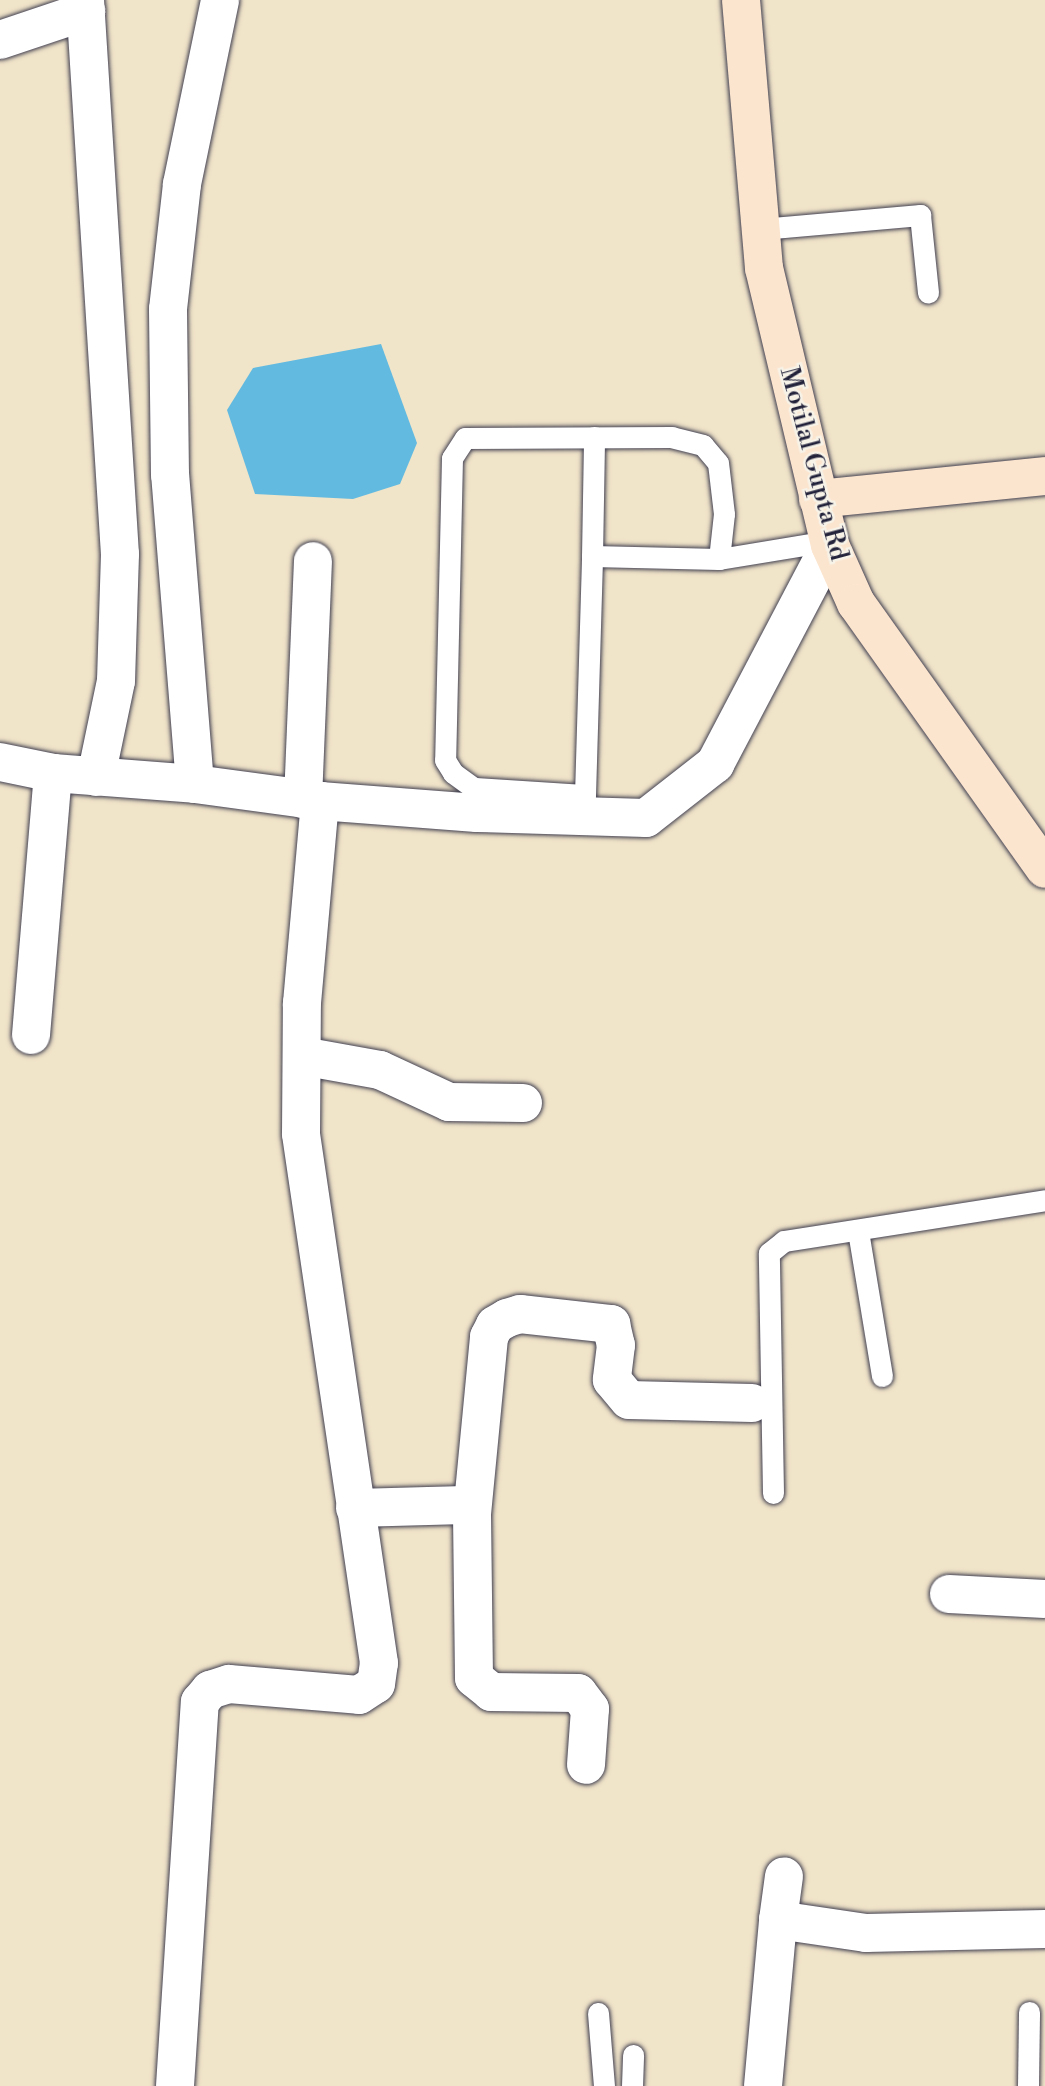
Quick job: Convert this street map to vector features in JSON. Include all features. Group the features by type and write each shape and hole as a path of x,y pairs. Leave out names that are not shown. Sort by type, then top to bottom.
{"street":[{"path":"195,784 170,475 168,309 182,184 220,0"},
{"name":"Motilal Gupta Rd","path":"741,0 764,268 829,543 856,603 1045,869"},
{"path":"0,40 85,6 120,554 116,681 96,777"},
{"path":"818,499 1045,476"},
{"path":"0,762 53,773 195,784 312,800 584,806 646,818 715,764 829,543"},
{"path":"175,2086 200,1702 210,1690 229,1684 359,1695 376,1684 379,1663 301,1134 312,800 313,561"},
{"path":"31,1034 53,773"},
{"path":"302,1056 380,1070 449,1102 523,1103"},
{"path":"586,1765 590,1709 578,1693 491,1692 474,1678 471,1514 489,1336 495,1325 520,1314 611,1324 616,1345 612,1380 629,1400 752,1403"},
{"path":"355,1508 458,1502 471,1514"},
{"path":"949,1594 1045,1599"},
{"path":"763,2086 783,1877"},
{"path":"779,1920 866,1933 1045,1929"}],"lane":[{"path":"761,229 920,215 928,293"},
{"path":"594,438 584,806 474,788 453,774 445,760 452,458 465,438 672,437 704,445 718,463 724,514 719,559"},
{"path":"592,556 719,559 829,543"},
{"path":"774,1493 769,1253 785,1241 1045,1200"},
{"path":"858,1231 881,1376"},
{"path":"1028,2086 1029,2012"},
{"path":"598,2013 604,2086"},
{"path":"632,2086 633,2055"}],"water":[{"path":"381,344 417,443 400,484 353,499 255,494 227,410 253,368"}]}
